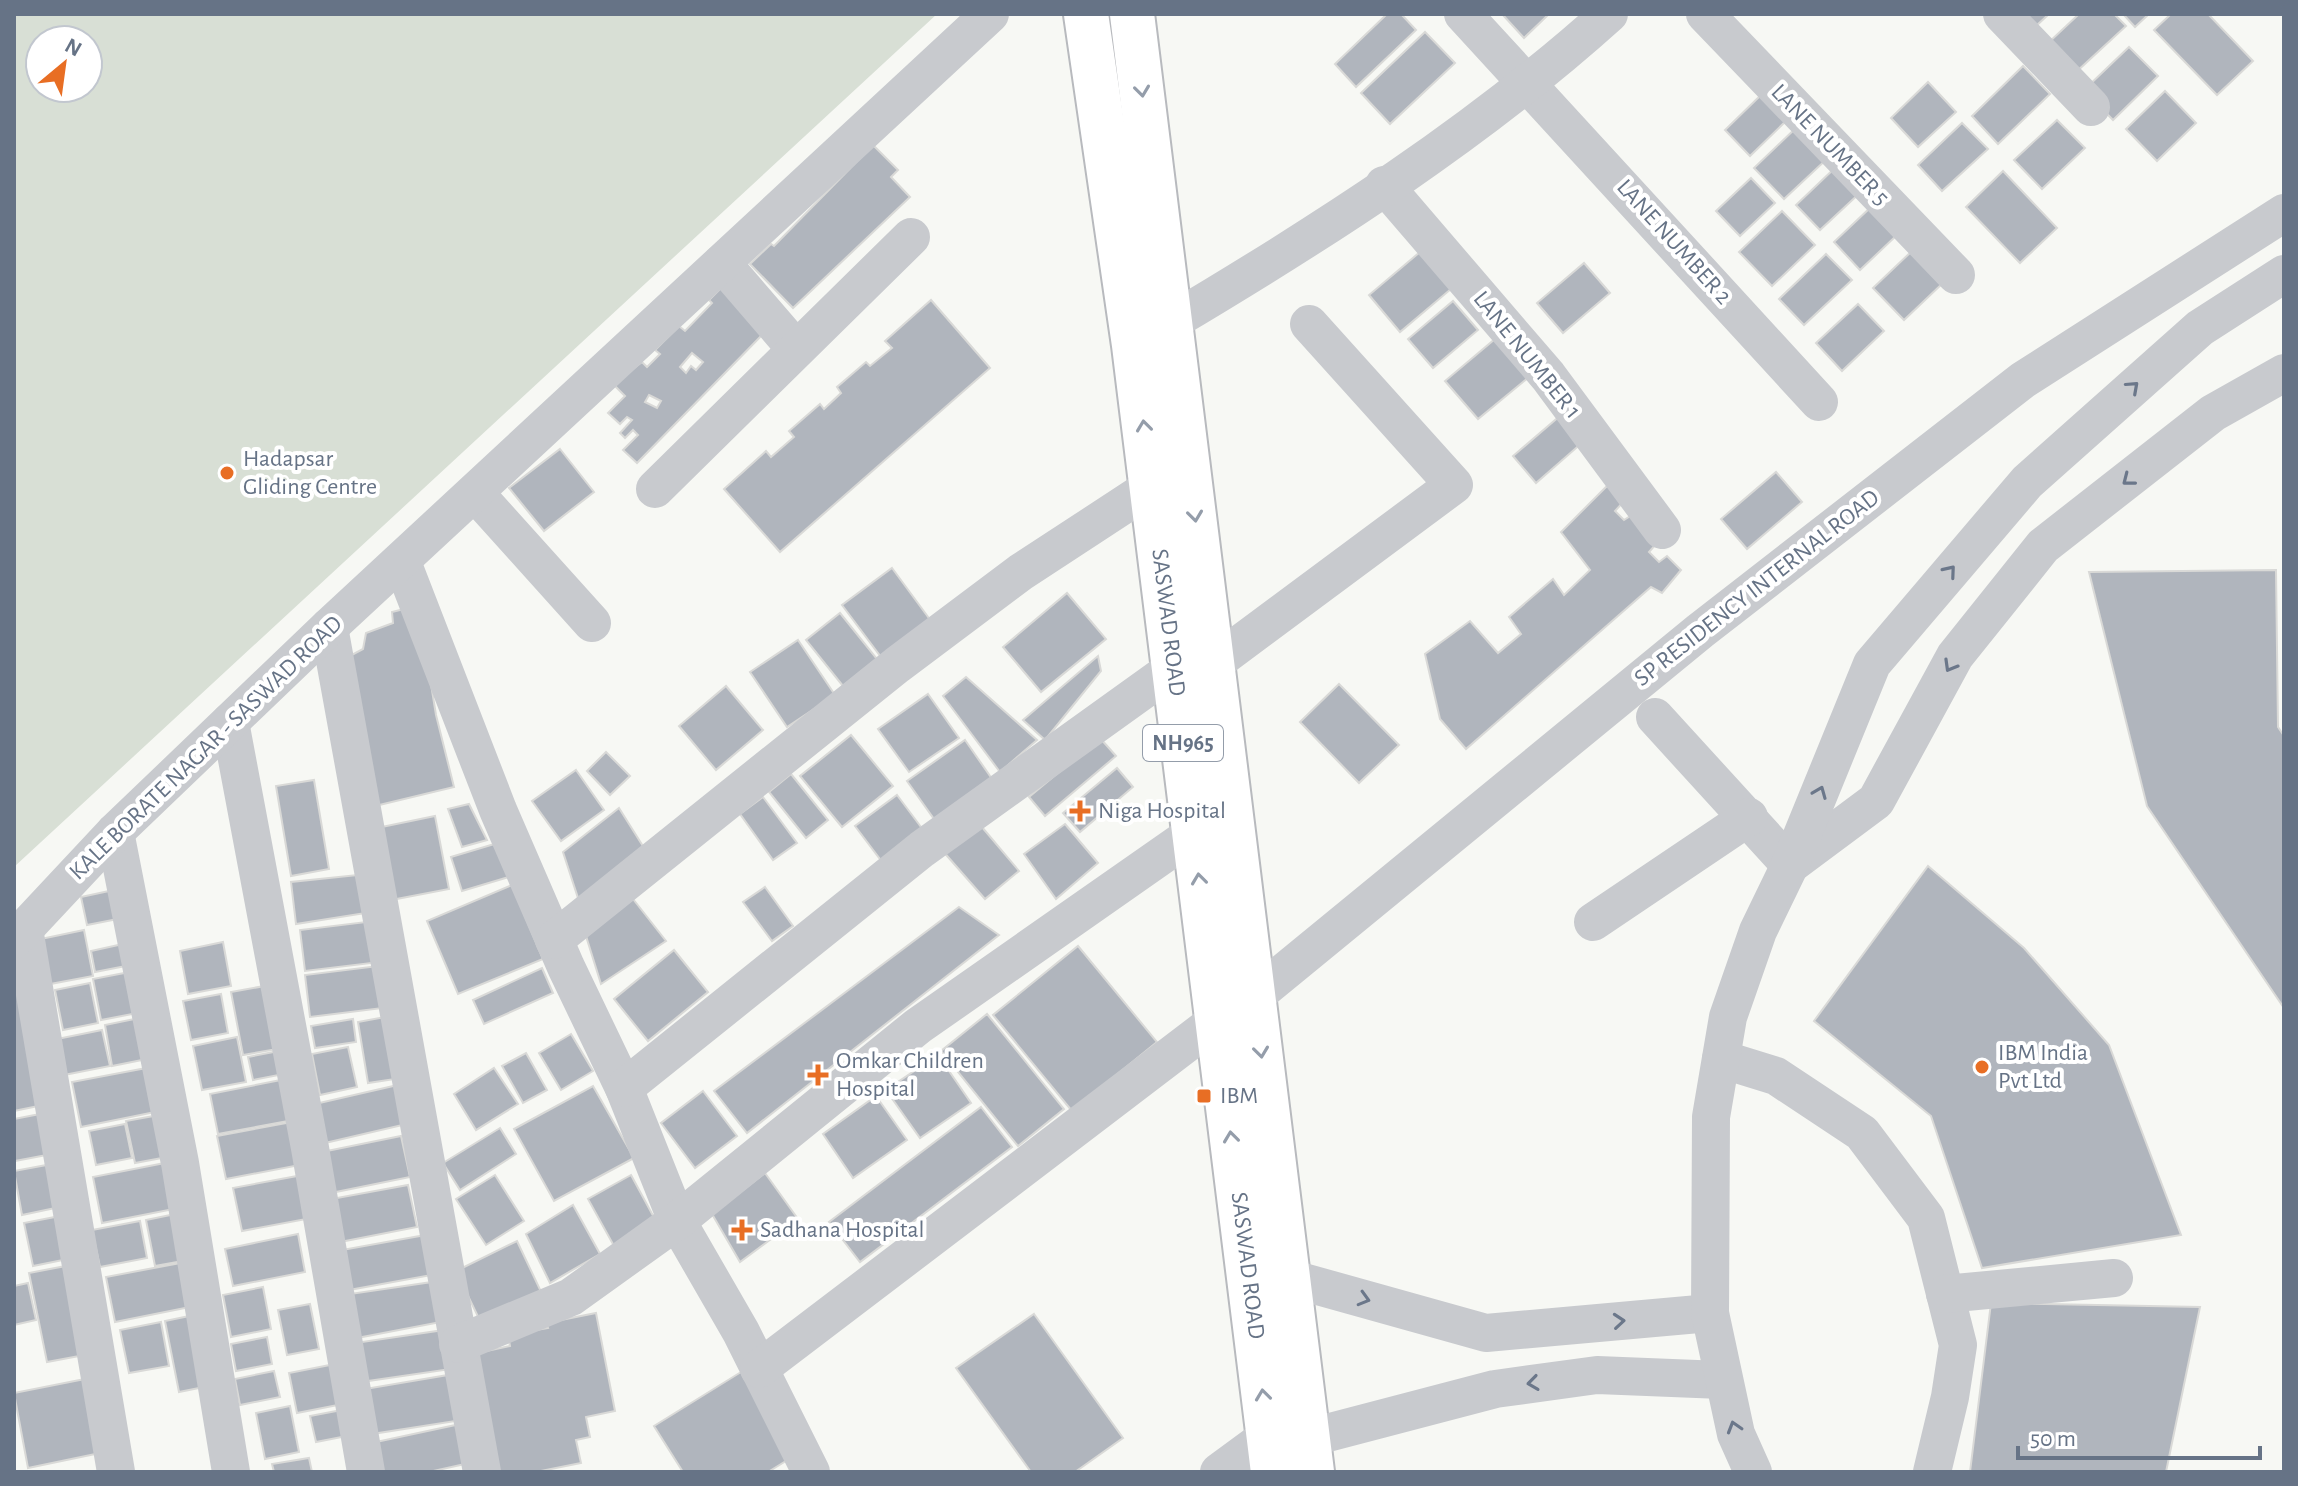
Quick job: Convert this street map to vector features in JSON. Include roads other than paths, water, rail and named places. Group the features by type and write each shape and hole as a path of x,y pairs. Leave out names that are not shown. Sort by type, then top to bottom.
{"highway":[{"name":"SASWAD ROAD","path":"1086,14 1151,487 1193,666 1255,996 1275,1163 1269,1276"},
{"name":"SASWAD ROAD","path":"1132,14 1171,322 1193,666 1194,833 1216,1021 1269,1276 1290,1455"}],"street":[{"name":"KALE BORATE NAGAR - SASWAD ROAD","path":"19,934 115,832 329,627 990,14"},
{"name":"LANE NUMBER 2","path":"1463,14 1819,402"},
{"path":"1171,322 1285,254 1384,185 1529,83 1609,14"},
{"name":"LANE NUMBER 5","path":"1705,14 1956,275"},
{"path":"2002,14 2091,107"},
{"name":"LANE NUMBER 1","path":"1384,185 1548,376 1662,530"},
{"name":"SP RESIDENCY INTERNAL ROAD","path":"1255,996 1700,631 2023,380 2284,213"},
{"path":"655,489 911,237"},
{"path":"722,263 795,348"},
{"path":"1753,1472 1736,1434 1710,1313 1711,1117 1728,1017 1758,931 1790,865 1872,664 2027,482 2200,328 2284,274"},
{"path":"624,1088 922,849 1454,485 1309,324"},
{"path":"1790,865 1876,801 1955,656 2043,546 2213,413 2284,373"},
{"path":"554,940 897,665 1021,572 1151,487"},
{"path":"475,493 592,623"},
{"path":"402,562 498,810 554,940 624,1088 677,1221 759,1369 811,1472"},
{"path":"329,627 482,1472"},
{"path":"1655,717 1790,865"},
{"path":"230,722 305,1119 366,1472"},
{"path":"1593,922 1749,817"},
{"path":"115,832 180,1163 231,1472"},
{"path":"458,1344 571,1297 677,1221 918,1026 1194,833"},
{"path":"19,934 116,1472"},
{"path":"759,1369 1216,1021"},
{"path":"1721,1059 1776,1076 1862,1133 1926,1218 1958,1345 1950,1397 1932,1472"},
{"path":"1269,1276 1486,1333 1710,1313"},
{"path":"1945,1294 2114,1278"},
{"path":"1219,1472 1290,1455 1495,1389 1597,1375 1722,1380"}],"place":[{"name":"Hadapsar Gliding Centre","path":"227,473"},
{"name":"Niga Hospital","path":"1080,811"},
{"name":"IBM India Pvt Ltd","path":"1982,1067"},
{"name":"Omkar Children Hospital","path":"818,1075"},
{"name":"IBM","path":"1204,1096"},
{"name":"Sadhana Hospital","path":"742,1230"}]}
